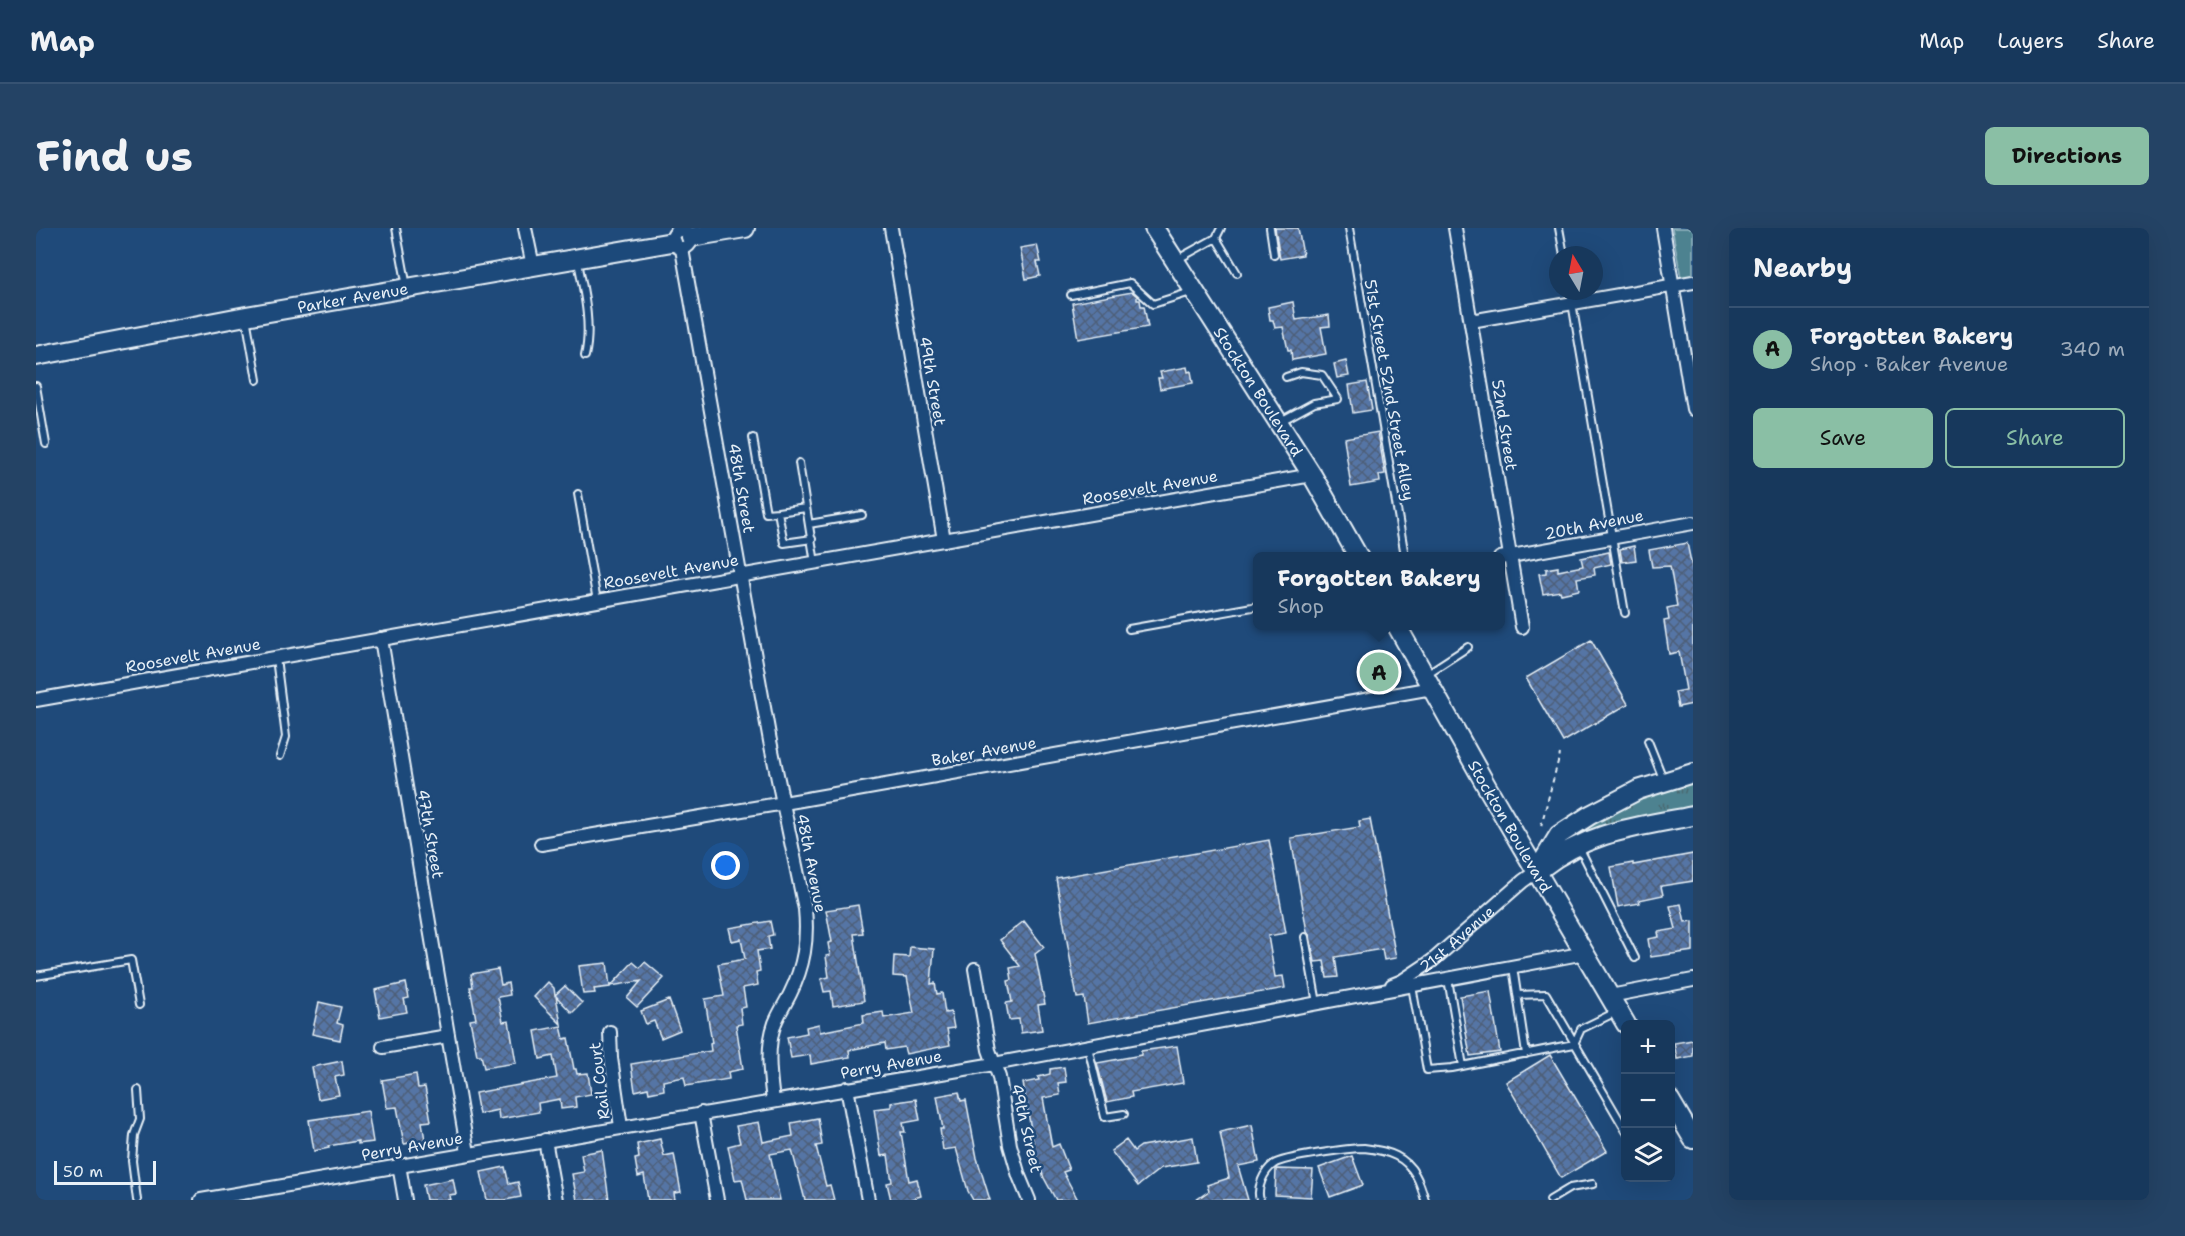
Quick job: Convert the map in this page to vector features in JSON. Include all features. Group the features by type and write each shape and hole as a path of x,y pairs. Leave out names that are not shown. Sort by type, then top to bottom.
{"street":[{"path":"525,228 533,266"},
{"name":"Parker Avenue","path":"36,356 681,237 745,228"},
{"name":"49th Street","path":"891,228 944,540"},
{"name":"Stockton Boulevard","path":"1155,228 1312,475 1356,552"},
{"name":"52nd Street","path":"1455,228 1471,321 1504,552"},
{"path":"1663,228 1693,409"},
{"name":"48th Street","path":"681,237 784,803"},
{"path":"1603,293 1693,282"},
{"path":"1471,321 1558,300"},
{"name":"Roosevelt Avenue","path":"36,700 1312,475"},
{"name":"20th Avenue","path":"1505,557 1693,523"},
{"name":"52nd Street","path":"1505,557 1522,627"},
{"name":"Stockton Boulevard","path":"1399,630 1618,1010"},
{"name":"47th Street","path":"381,639 468,1153"},
{"name":"Baker Avenue","path":"541,844 784,803 1429,682"},
{"name":"21st Avenue","path":"1537,871 1559,835 1626,795 1693,773"},
{"name":"48th Avenue","path":"773,1101 770,1069 771,1039 775,1023 801,967 807,928 784,803"},
{"name":"21st Avenue","path":"1368,994 1402,981 1432,961 1523,881 1578,844 1602,834 1693,816"},
{"name":"Perry Avenue","path":"201,1200 994,1064 1585,953"},
{"name":"49th Street","path":"975,969 989,1050 999,1077 1010,1145 1029,1200"},
{"path":"1618,1010 1693,980"},
{"name":"Rail Court","path":"610,1032 611,1058 621,1127"},
{"path":"383,1047 448,1035"},
{"path":"847,1088 868,1200"},
{"path":"1675,1107 1693,1139"},
{"path":"701,1113 717,1200"},
{"path":"544,1140 555,1200"},
{"path":"399,1165 405,1200"}],"lane":[{"path":"396,228 407,288"},
{"path":"1175,261 1216,238 1221,228"},
{"path":"1270,228 1274,255"},
{"name":"51st Street 52nd Street Alley","path":"1349,228 1403,552"},
{"path":"1559,228 1562,246"},
{"path":"1216,238 1237,273"},
{"path":"577,258 588,328 585,356"},
{"path":"1071,295 1130,283 1153,303 1194,291"},
{"path":"1572,300 1625,613"},
{"path":"246,316 256,380"},
{"path":"1278,422 1314,403 1338,399 1322,375 1301,372 1286,377"},
{"path":"36,386 46,444"},
{"path":"753,438 766,513 806,508"},
{"path":"799,463 815,562"},
{"path":"578,494 597,601"},
{"path":"778,512 784,543 812,539"},
{"path":"809,524 862,515"},
{"path":"1129,629 1253,607"},
{"path":"1429,682 1468,648"},
{"path":"276,658 286,737 280,756"},
{"path":"1648,741 1665,782"},
{"path":"1578,844 1635,958"},
{"path":"1305,937 1317,1003"},
{"path":"36,976 131,960 139,1005"},
{"path":"1513,967 1526,1054"},
{"path":"1448,979 1463,1066"},
{"path":"1412,986 1427,1070 1463,1066 1574,1044"},
{"path":"1517,995 1546,994 1624,1128"},
{"path":"1574,1044 1581,1029 1618,1010"},
{"path":"1088,1046 1105,1117 1124,1114"},
{"path":"137,1200 132,1161 134,1135 140,1119 138,1090"},
{"path":"1260,1200 1258,1194 1264,1176 1274,1164 1288,1158 1364,1148 1396,1156 1418,1175 1425,1200"},
{"path":"1550,1200 1570,1188 1593,1184"}],"path":[{"path":"1541,826 1560,754"}],"green space":[{"path":"1672,228 1693,228 1693,276 1681,278"},
{"path":"1693,780 1693,809 1606,825 1587,831 1586,827 1639,798"}],"building":[{"path":"1275,228 1298,228 1303,255 1280,259"},
{"path":"1037,245 1041,262 1037,262 1040,276 1026,279 1020,248"},
{"path":"1132,292 1137,296 1137,300 1140,300 1141,306 1144,306 1148,327 1078,339 1072,303"},
{"path":"1293,302 1296,320 1329,315 1330,326 1321,327 1326,354 1292,360 1283,327 1275,328 1273,320 1270,320 1268,307"},
{"path":"1346,361 1349,376 1337,378 1334,364"},
{"path":"1187,367 1188,372 1191,371 1193,383 1160,389 1158,378 1162,378 1160,372"},
{"path":"1367,382 1372,410 1353,413 1349,385"},
{"path":"1378,432 1385,474 1379,475 1380,482 1351,487 1344,438"},
{"path":"1687,543 1693,572 1693,704 1678,707 1675,692 1686,690 1679,652 1669,654 1664,621 1669,620 1667,608 1677,606 1670,566 1652,567 1649,550"},
{"path":"1634,546 1636,560 1622,562 1620,549"},
{"path":"1609,552 1611,564 1594,568 1595,575 1577,578 1579,590 1561,594 1560,591 1543,594 1539,574 1546,573 1546,569 1558,567 1558,571 1583,566 1581,558"},
{"path":"1591,640 1628,704 1563,742 1526,678"},
{"path":"1384,662 1386,675 1368,678 1366,665"},
{"path":"1370,819 1396,958 1384,960 1382,949 1335,957 1338,977 1327,978 1324,961 1315,962 1310,936 1307,932 1291,838 1360,827 1359,821"},
{"path":"1269,840 1286,933 1268,936 1275,977 1283,976 1285,988 1088,1023 1084,997 1077,998 1056,878"},
{"path":"1693,854 1693,881 1661,886 1663,895 1639,900 1640,903 1618,907 1611,867"},
{"path":"1681,904 1685,922 1693,921 1693,951 1651,957 1648,939 1659,937 1658,932 1676,929 1670,906"},
{"path":"858,905 863,933 854,934 864,1001 833,1006 831,991 824,992 821,979 829,977 826,956 830,955 828,943 832,942 826,910"},
{"path":"770,921 773,935 768,936 770,949 757,951 760,971 756,972 758,985 743,988 746,1007 740,1008 742,1024 736,1025 743,1069 728,1072 729,1079 686,1086 684,1077 663,1081 664,1090 649,1093 648,1088 635,1091 631,1064 711,1051 710,1044 712,1043 705,999 724,996 718,964 745,959 741,939 732,941 729,928"},
{"path":"1024,921 1044,947 1035,954 1045,1004 1038,1005 1042,1030 1021,1033 1019,1019 1009,1020 1006,1003 1012,1002 1008,981 1012,980 1010,968 1020,966 1000,940"},
{"path":"910,947 934,949 931,984 935,983 937,994 942,993 945,1013 951,1012 954,1028 947,1029 950,1045 906,1054 904,1047 886,1050 885,1043 849,1050 850,1057 811,1064 810,1055 791,1058 787,1037 807,1033 806,1027 819,1024 820,1032 864,1023 863,1015 883,1012 884,1018 914,1013 907,977 893,976 894,956 909,957"},
{"path":"633,962 640,968 645,962 664,978 637,1007 627,998 641,981 611,986"},
{"path":"607,963 610,987 594,989 595,993 583,994 579,966"},
{"path":"498,969 501,985 508,983 510,995 498,997 503,1022 509,1021 516,1063 484,1068 481,1055 477,1055 470,1020 476,1019 470,987 473,987 471,974"},
{"path":"548,982 554,988 555,995 565,986 582,1003 572,1013 556,996 561,1024 534,997"},
{"path":"406,983 409,998 404,999 407,1012 380,1017 375,990"},
{"path":"1490,991 1500,1052 1470,1056 1460,996"},
{"path":"669,1000 680,1030 661,1038 654,1021 646,1024 641,1011"},
{"path":"319,1002 341,1007 337,1023 343,1025 340,1040 312,1034"},
{"path":"561,1026 564,1039 568,1038 574,1069 577,1074 588,1073 591,1094 575,1097 576,1107 561,1109 560,1099 538,1103 539,1112 499,1119 498,1110 479,1114 475,1093 557,1078 553,1056 540,1059 535,1031"},
{"path":"1693,1040 1693,1056 1677,1059 1675,1043"},
{"path":"1177,1046 1183,1083 1131,1092 1132,1097 1107,1102 1097,1063 1141,1055 1141,1051"},
{"path":"1550,1055 1607,1151 1561,1178 1506,1082"},
{"path":"342,1061 344,1075 335,1077 339,1095 318,1099 312,1067"},
{"path":"1064,1067 1066,1082 1058,1083 1060,1095 1043,1098 1052,1147 1059,1144 1069,1170 1063,1172 1078,1200 1056,1200 1044,1178 1035,1153 1023,1083 1039,1080 1038,1077 1050,1074 1050,1069"},
{"path":"416,1074 418,1088 425,1087 431,1121 422,1122 425,1140 404,1144 397,1107 387,1108 382,1080"},
{"path":"959,1092 961,1101 966,1100 977,1158 990,1200 973,1200 968,1191 956,1148 943,1150 940,1129 943,1129 937,1096"},
{"path":"916,1099 920,1120 903,1123 905,1132 901,1132 909,1181 917,1179 921,1196 908,1200 891,1200 887,1183 892,1182 888,1155 881,1156 874,1109 891,1107 891,1103"},
{"path":"368,1111 373,1142 358,1144 358,1141 314,1151 309,1120"},
{"path":"818,1118 822,1145 816,1146 826,1186 830,1185 834,1200 805,1200 792,1150 770,1154 780,1200 747,1200 742,1179 735,1180 728,1146 740,1143 736,1126 759,1122 763,1142 793,1136 791,1123"},
{"path":"1252,1125 1259,1162 1238,1166 1248,1200 1196,1200 1209,1191 1207,1185 1229,1178 1220,1132"},
{"path":"1193,1137 1197,1162 1161,1168 1138,1186 1111,1151 1126,1140 1134,1151 1141,1146"},
{"path":"660,1139 664,1156 674,1154 681,1192 674,1193 675,1200 648,1200 644,1175 638,1177 635,1159 639,1158 637,1144"},
{"path":"602,1150 609,1200 577,1200 572,1174 584,1172 581,1154"},
{"path":"1352,1156 1363,1185 1330,1197 1319,1168"},
{"path":"505,1167 509,1184 518,1182 521,1197 487,1200 481,1172"},
{"path":"1276,1169 1313,1170 1311,1197 1275,1195"},
{"path":"453,1179 456,1194 449,1195 450,1200 426,1200 423,1185"}],"place":[{"name":"Forgotten Bakery","path":"1379,672"}]}
